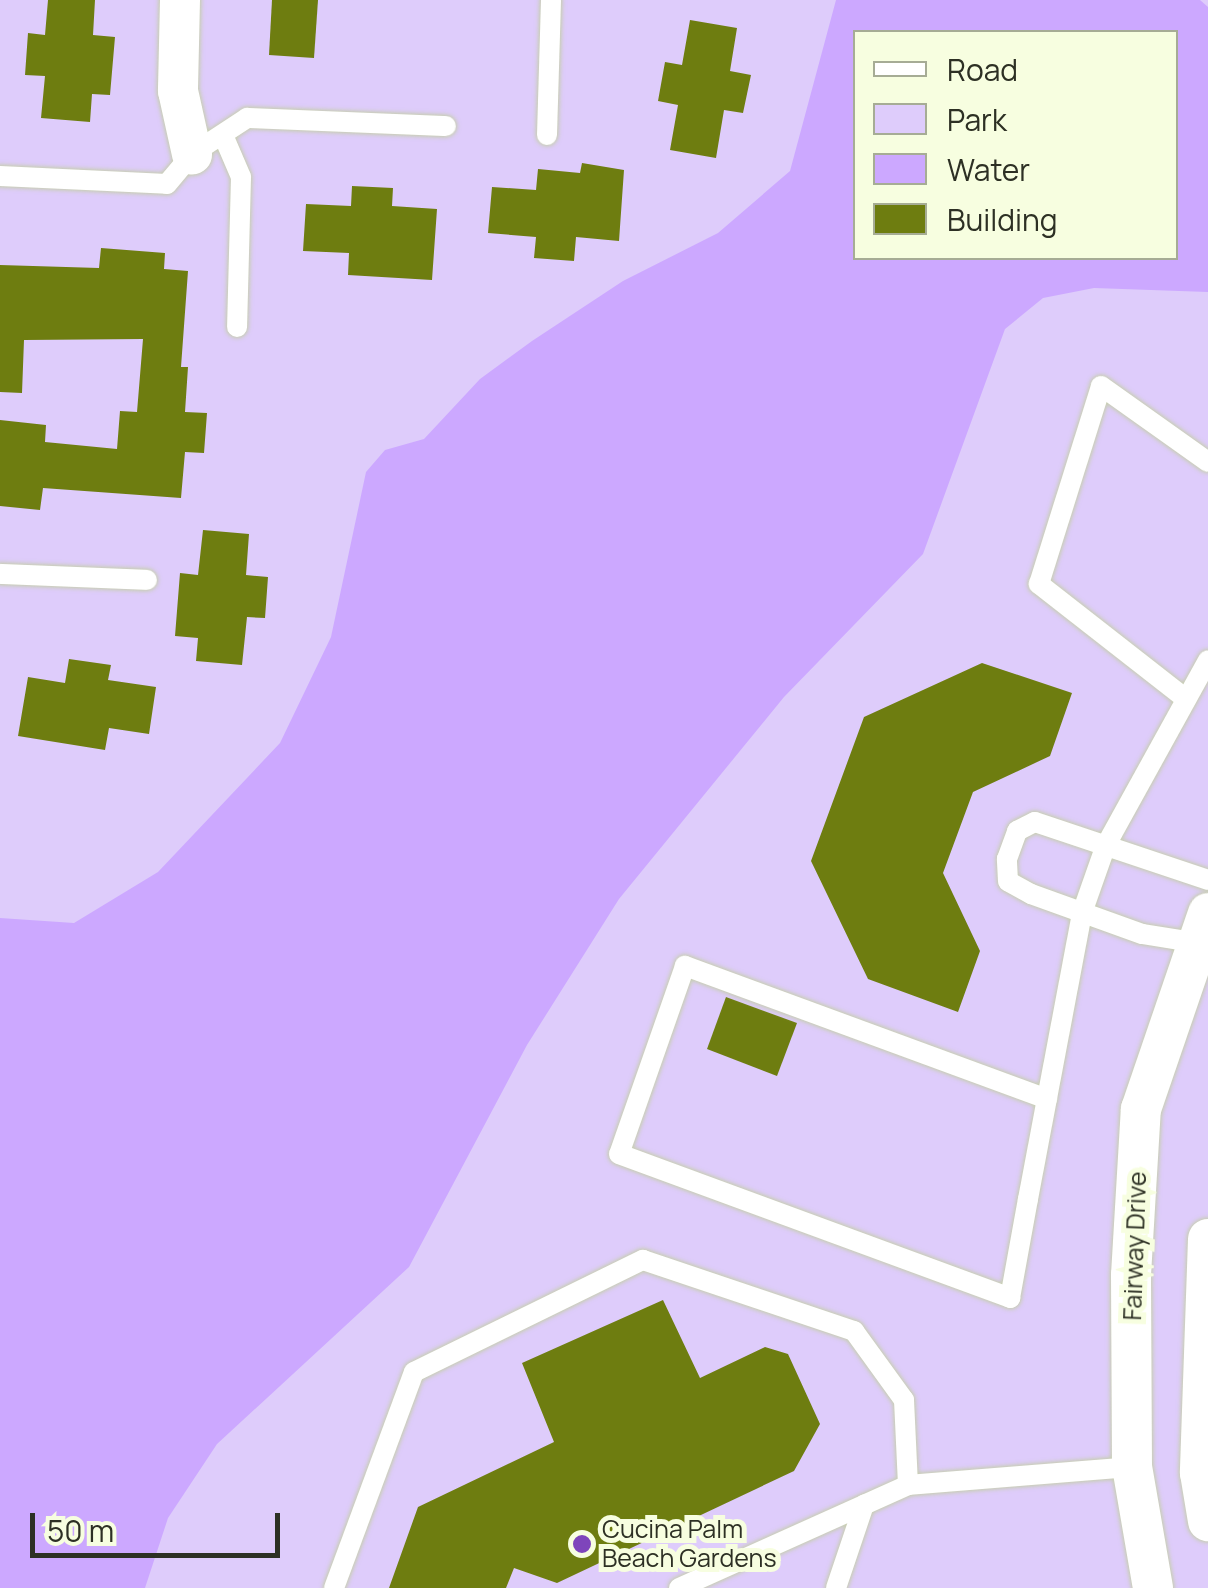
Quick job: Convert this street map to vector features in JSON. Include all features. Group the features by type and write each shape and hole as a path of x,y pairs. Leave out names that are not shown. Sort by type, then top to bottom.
{"street":[{"path":"180,0 178,91 208,144"},
{"name":"Fairway Drive","path":"1154,1588 1132,1467 1131,1274 1141,1109 1205,933"},
{"path":"1208,1238 1200,1473 1208,1521"}],"lane":[{"path":"547,135 551,0"},
{"path":"0,176 166,184 208,144 246,118 446,126"},
{"path":"208,144 241,177 236,327"},
{"path":"1186,699 1039,584 1102,386 1208,462"},
{"path":"0,574 146,580"},
{"path":"1047,1099 686,966 620,1154 1010,1298 1082,913 1106,845 1208,660"},
{"path":"1205,933 1142,934 1082,913 1008,882 1007,858 1017,831 1035,822 1208,880"},
{"path":"334,1588 414,1372 643,1260 854,1332 904,1400 908,1485"},
{"path":"679,1588 908,1485 1132,1467"},
{"path":"836,1588 864,1505"}],"green space":[{"path":"0,0 1208,0 1208,1588 0,1588"}],"water":[{"path":"836,0 1200,0 1208,7 1208,292 1094,288 1043,298 1005,329 923,554 784,697 619,899 527,1045 409,1267 217,1444 168,1518 145,1588 0,1588 0,918 74,923 158,872 280,743 331,637 366,472 385,450 424,439 480,379 532,341 623,281 718,233 790,171"}],"building":[{"path":"48,0 95,0 93,35 115,37 110,95 92,94 90,122 41,118 45,76 25,75 28,33 45,35"},
{"path":"272,0 318,0 314,58 269,55"},
{"path":"690,20 737,28 730,71 751,75 743,113 724,110 716,158 670,150 678,105 658,101 665,62 682,65"},
{"path":"582,163 624,170 619,241 576,237 574,261 534,258 536,237 488,233 492,187 536,190 538,169 580,173"},
{"path":"352,186 393,188 392,206 437,209 432,280 348,275 349,253 303,251 306,204 351,206"},
{"path":"101,248 165,253 164,269 188,271 181,367 188,367 185,412 207,413 204,453 185,452 181,498 43,488 40,510 0,506 0,420 46,425 45,442 117,449 120,411 137,412 143,339 24,340 22,393 0,392 0,265 99,268"},
{"path":"203,530 249,534 246,575 268,577 265,618 247,617 242,665 196,661 198,638 175,636 180,573 198,575"},
{"path":"69,659 111,665 108,680 156,687 149,734 109,728 105,750 18,736 28,677 65,683"},
{"path":"982,663 1072,693 1050,756 973,792 943,873 980,951 958,1012 868,979 811,861 864,717"},
{"path":"726,997 797,1023 777,1076 707,1049"},
{"path":"663,1300 700,1378 765,1347 788,1354 820,1424 794,1471 557,1583 514,1568 506,1588 389,1588 418,1507 554,1442 522,1363"}],"place":[{"name":"Cucina Palm Beach Gardens","path":"582,1544"}]}
